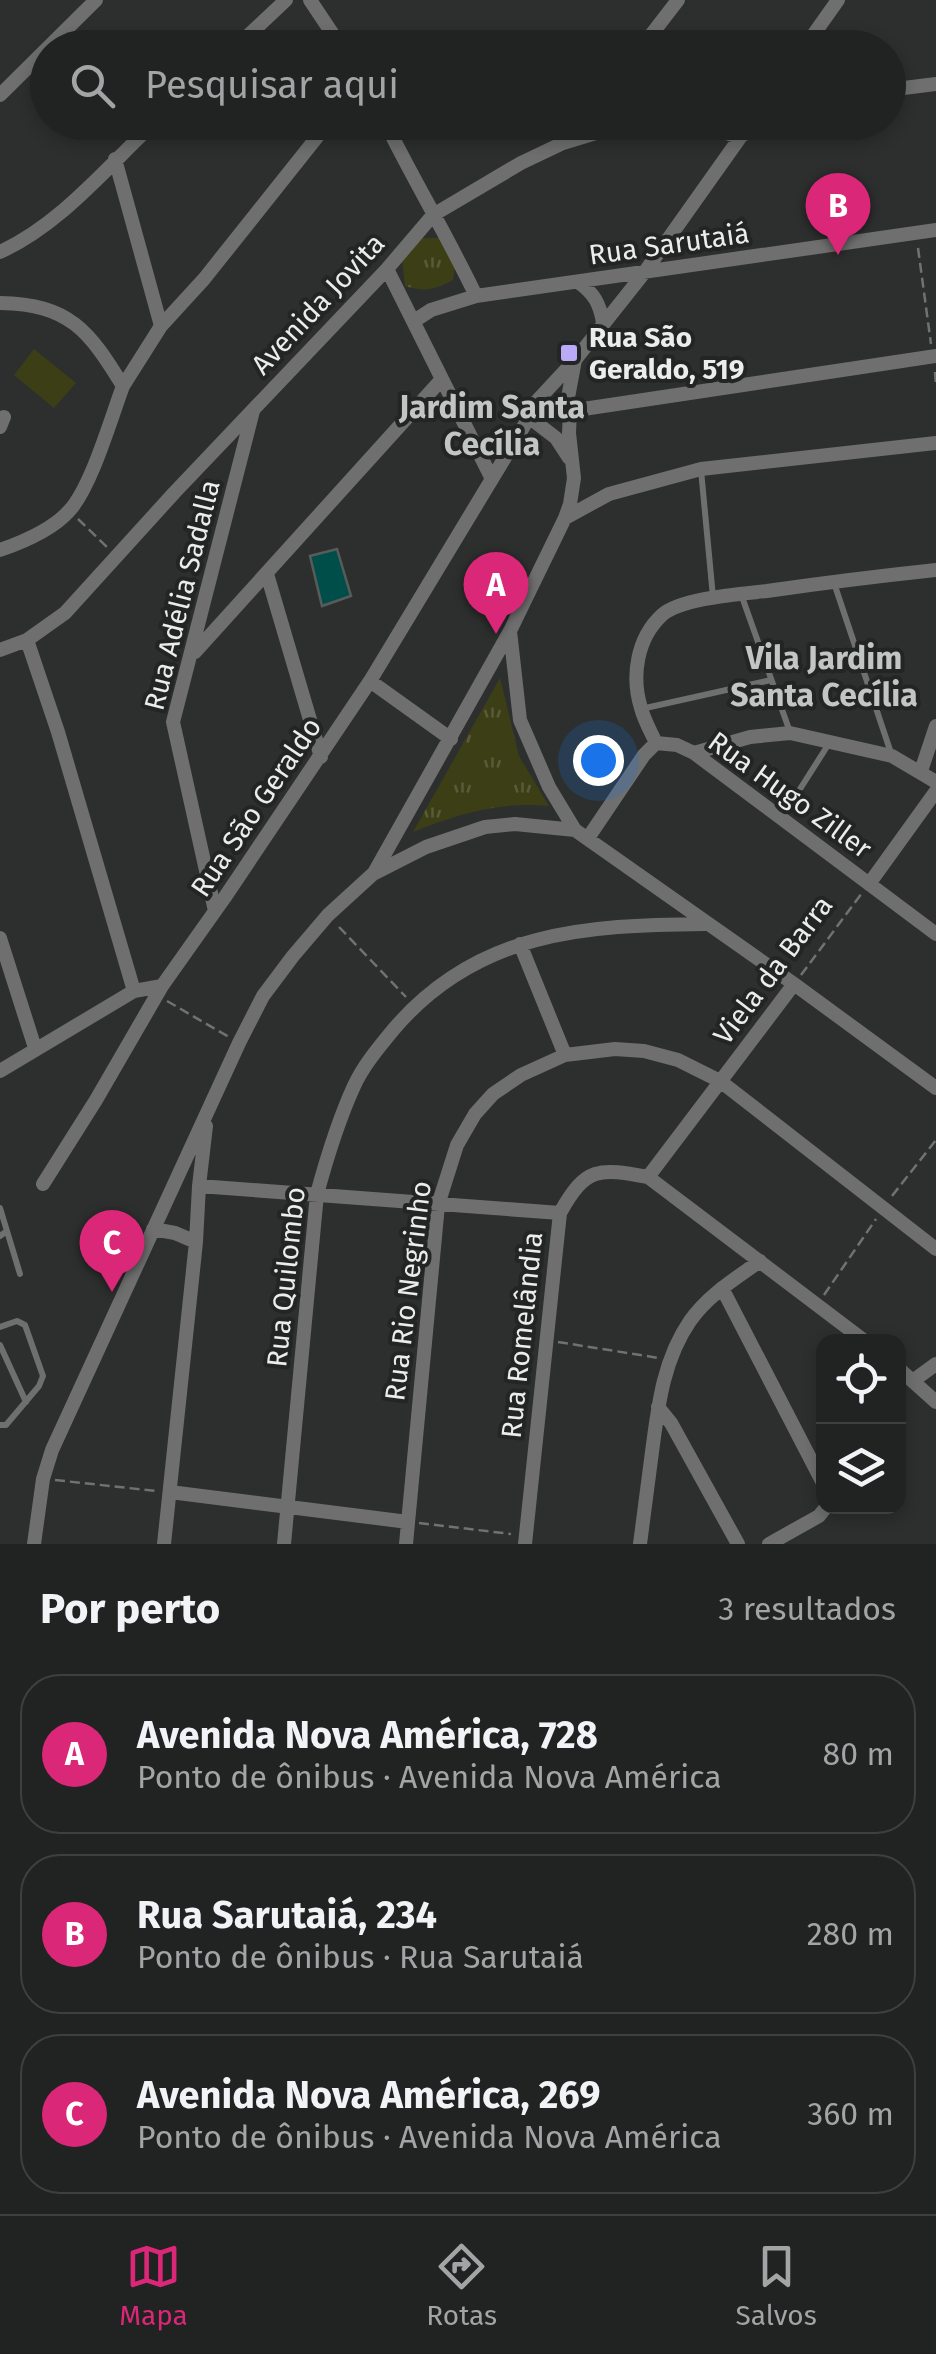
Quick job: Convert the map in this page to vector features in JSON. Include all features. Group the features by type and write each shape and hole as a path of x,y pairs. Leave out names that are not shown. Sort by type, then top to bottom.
{"street":[{"path":"254,30 286,0"},
{"path":"310,0 330,30"},
{"path":"655,30 678,0"},
{"path":"817,30 838,0"},
{"path":"60,30 85,3"},
{"path":"0,94 30,62"},
{"path":"906,88 936,84"},
{"path":"0,252 54,218 135,140"},
{"path":"0,550 41,532 70,511 88,479 123,386 161,326 315,140"},
{"path":"395,140 476,296"},
{"name":"Avenida Jovita","path":"0,650 27,640 65,613 433,215 535,156 571,140"},
{"path":"608,494 588,490 546,431 534,421 536,402 644,273 737,140"},
{"path":"115,159 161,326"},
{"name":"Rua Sarutaiá","path":"414,321 431,310 476,296 936,230"},
{"path":"387,268 492,479"},
{"path":"578,282 597,300 604,323"},
{"path":"0,303 35,306 71,320 89,334 123,386"},
{"path":"569,411 934,356"},
{"path":"374,873 499,652 565,518 573,491 569,411 575,360"},
{"path":"191,656 442,380"},
{"path":"543,396 554,394 569,411"},
{"name":"Rua Adélia Sadalla","path":"215,911 174,722 254,408"},
{"path":"546,431 562,429 569,411"},
{"name":"Rua São Geraldo","path":"43,1184 159,990 370,681 533,412"},
{"name":"Rua São Geraldo","path":"506,455 525,439 546,431"},
{"path":"565,518 608,494 701,469 936,444"},
{"path":"581,834 656,743 641,709 636,685 642,644 662,615 675,606 713,598 936,570"},
{"path":"266,574 320,757"},
{"path":"510,631 520,720 549,788 581,834 936,1088"},
{"path":"27,640 134,991"},
{"path":"499,652 515,678"},
{"path":"370,681 451,739"},
{"path":"921,772 936,726"},
{"path":"694,753 750,737 790,733 892,756 936,782"},
{"name":"Rua Hugo Ziller","path":"656,743 676,745 694,753 936,934"},
{"name":"Viela da Barra","path":"869,884 936,790"},
{"path":"34,1544 43,1479 67,1414 239,1043 264,996 293,956 328,915 374,873 426,847 485,826 515,824 581,834"},
{"path":"398,832 408,843 426,847"},
{"path":"660,924 676,902"},
{"name":"Rua Quilombo","path":"284,1544 317,1194 330,1146 356,1082 380,1045 414,1006 460,970 520,944 573,932 706,924"},
{"path":"0,938 35,1048"},
{"path":"520,944 566,1056"},
{"name":"Viela da Barra","path":"648,1177 794,984"},
{"path":"0,1071 134,991 159,990"},
{"name":"Rua Rio Negrinho","path":"406,1544 438,1205 457,1145 474,1114 521,1074 566,1056 614,1049 644,1051 678,1060 720,1082 936,1250"},
{"path":"164,1544 208,1111"},
{"name":"Rua Romelândia","path":"526,1540 560,1212 574,1188 596,1173 648,1177"},
{"path":"648,1177 856,1334"},
{"path":"199,1186 560,1212"},
{"path":"153,1229 196,1242"},
{"path":"640,1544 658,1407 678,1341 692,1318 722,1288 760,1261"},
{"path":"722,1288 816,1470"},
{"path":"914,1380 936,1364"},
{"path":"906,1374 936,1402"},
{"path":"658,1407 671,1423 738,1544"},
{"path":"170,1492 408,1522"},
{"path":"769,1544 821,1514"}],"lane":[{"path":"701,469 713,598"},
{"path":"834,581 892,756"},
{"path":"740,594 790,733"},
{"path":"641,709 771,680"},
{"path":"781,818 828,744"},
{"path":"0,1208 4,1234 20,1274"},
{"path":"0,1327 17,1321 24,1325 43,1376 6,1426 0,1425"},
{"path":"0,1345 26,1402"}],"path":[{"path":"916,233 934,356"},
{"path":"70,511 117,556"},
{"name":"Viela da Barra","path":"794,984 869,884"},
{"path":"328,915 414,1006"},
{"path":"159,990 239,1043"},
{"path":"817,1304 882,1208 936,1140"},
{"path":"546,1340 670,1360"},
{"path":"43,1479 170,1492"},
{"path":"408,1522 526,1540"}],"green space":[{"path":"420,238 439,238 455,266 453,280 429,289 405,286 402,260"},
{"path":"34,349 76,383 54,408 14,375"},
{"path":"500,678 519,756 549,806 513,805 479,810 413,832"}],"building":[{"path":"337,549 351,596 322,606 310,556"}],"place":[{"name":"Rua Sarutaiá, 234","path":"838,255"},
{"name":"Rua São Geraldo, 519","path":"569,353"},
{"name":"Avenida Nova América, 728","path":"496,634"},
{"name":"Avenida Nova América, 269","path":"112,1292"}],"district":[{"name":"Jardim Santa Cecília","path":"492,426"},
{"name":"Vila Jardim Santa Cecília","path":"824,676"}]}
